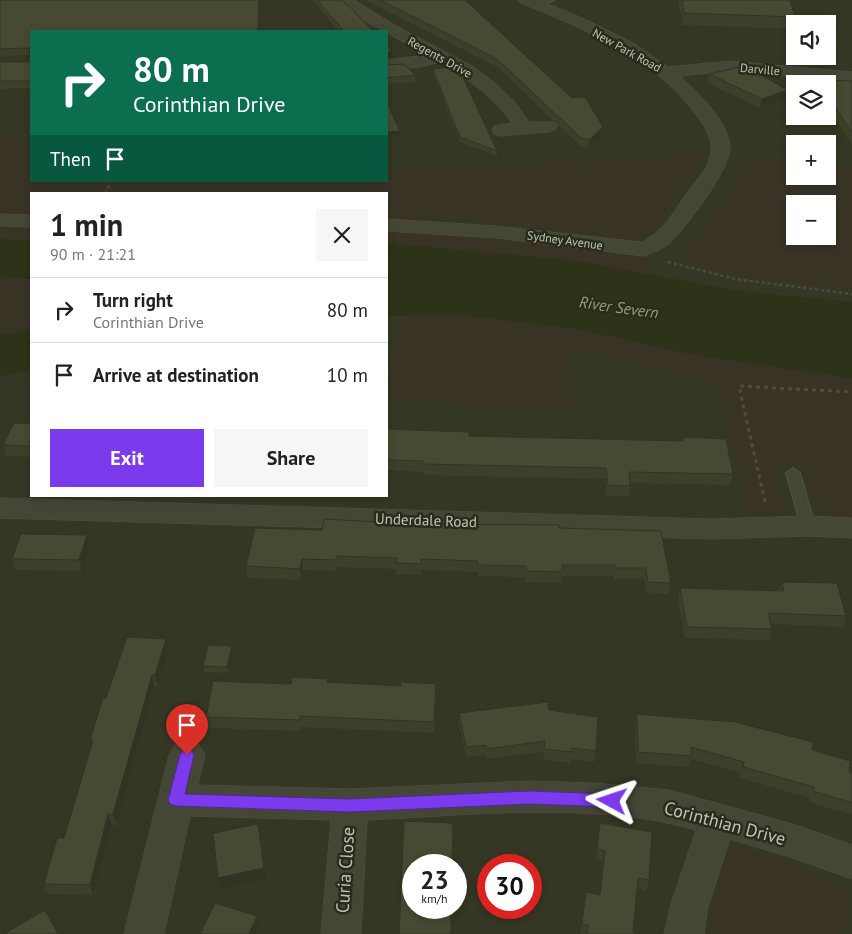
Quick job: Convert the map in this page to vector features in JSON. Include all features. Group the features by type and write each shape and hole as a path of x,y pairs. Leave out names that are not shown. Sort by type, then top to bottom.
{"street":[{"name":"Regents Drive","path":"344,0 367,16 483,82 498,94 518,117 524,128"},
{"name":"New Park Road","path":"538,1 619,43 667,72 690,94 719,136 720,157 710,176 667,236 655,246"},
{"path":"388,65 420,62 441,57"},
{"name":"Darville","path":"667,72 730,66 852,77"},
{"path":"502,130 548,126"},
{"path":"0,220 30,221"},
{"name":"Sydney Avenue","path":"388,224 514,233 623,248 643,249 655,246"},
{"name":"Underdale Road","path":"2,514 710,529 808,526 852,528"},
{"path":"144,934 187,755"},
{"name":"Corinthian Drive","path":"176,800 350,806 529,797 593,799 670,806 796,842 852,862"},
{"name":"Curia Close","path":"340,934 350,806"},
{"path":"684,934 689,907 718,819"}],"lane":[{"path":"793,474 808,526"}],"path":[{"path":"655,246 660,260 735,279 852,294"},
{"path":"770,528 739,386 852,392"}],"shaded area":[{"path":"0,138 30,145 30,182 388,182 388,169 575,164 705,154 649,234 634,240 620,241 440,213 438,223 388,221 388,192 30,192 30,219 0,218"},
{"path":"752,163 786,165 786,185 836,185 836,166 852,167 852,289 735,274 681,259"},
{"path":"0,224 30,225 30,240 0,239"},
{"path":"388,230 521,241 654,260 649,275 571,260 388,243"},
{"path":"0,277 30,279 30,329 0,336"},
{"path":"459,315 578,329 694,355 852,378 852,522 846,522 817,505 800,465 773,463 787,515 748,514 718,385 572,345 574,410 388,400 388,379 403,316"},
{"path":"727,841 851,888 844,934 707,934"}],"water":[{"path":"0,239 30,240 30,279 0,277"},
{"name":"River Severn","path":"388,243 571,260 739,291 852,302 852,378 694,355 578,329 459,315 388,316"},
{"path":"30,329 30,369 0,376 0,336"}],"building":[{"path":"0,0 259,0 257,30 30,30 30,54 29,48 0,49"},
{"path":"317,0 341,0 372,30 343,30"},
{"path":"380,0 465,0 572,98 585,97 603,127 589,140 581,138 497,59"},
{"path":"682,0 790,0 794,15 786,15 786,17 684,13"},
{"path":"0,62 29,62 30,81 0,81"},
{"path":"404,64 415,75 388,78 388,65"},
{"path":"744,66 786,89 786,91 762,99 709,74"},
{"path":"451,67 461,73 497,151 460,137 433,69"},
{"path":"836,81 852,81 852,133 836,108"},
{"path":"388,105 400,131 388,132"},
{"path":"14,423 30,424 30,446 3,445"},
{"path":"388,429 469,432 469,436 683,441 683,437 726,439 733,474 629,472 630,486 608,485 606,468 423,464 424,461 388,460"},
{"path":"324,519 415,524 559,525 559,528 661,531 671,583 648,582 646,568 615,568 615,565 562,565 562,572 526,571 526,566 478,565 478,561 421,559 421,564 396,563 397,558 337,556 337,560 302,559 300,569 246,566 255,528 322,530"},
{"path":"21,534 87,535 79,560 12,559"},
{"path":"782,582 837,583 846,616 768,613 772,629 687,627 680,588 784,591"},
{"path":"127,637 166,639 155,675 152,675 113,814 108,814 90,885 44,884 57,838 64,838 93,740 90,740 103,698 106,698"},
{"path":"208,645 232,646 227,667 203,666"},
{"path":"292,677 328,679 327,682 401,686 401,682 436,684 434,722 300,716 300,720 206,717 213,681 291,684"},
{"path":"548,702 549,710 598,717 596,751 572,748 572,752 544,749 545,741 487,749 486,745 466,747 459,713"},
{"path":"637,714 735,722 813,742 812,750 850,761 849,772 852,773 852,803 813,791 814,787 743,767 744,762 691,747 691,756 638,752"},
{"path":"404,821 453,823 452,854 403,854"},
{"path":"600,823 652,832 649,880 638,878 633,932 640,934 587,934 588,925 582,924 586,892 600,895 605,851 597,849"},
{"path":"258,824 264,868 218,878 213,833"},
{"path":"402,866 402,919 451,919 451,934 399,934"},
{"path":"215,903 257,916 249,934 200,934"},
{"path":"45,910 58,934 4,934"}],"route":[{"path":"187,755 176,800 350,806 529,797 612,801"}]}
